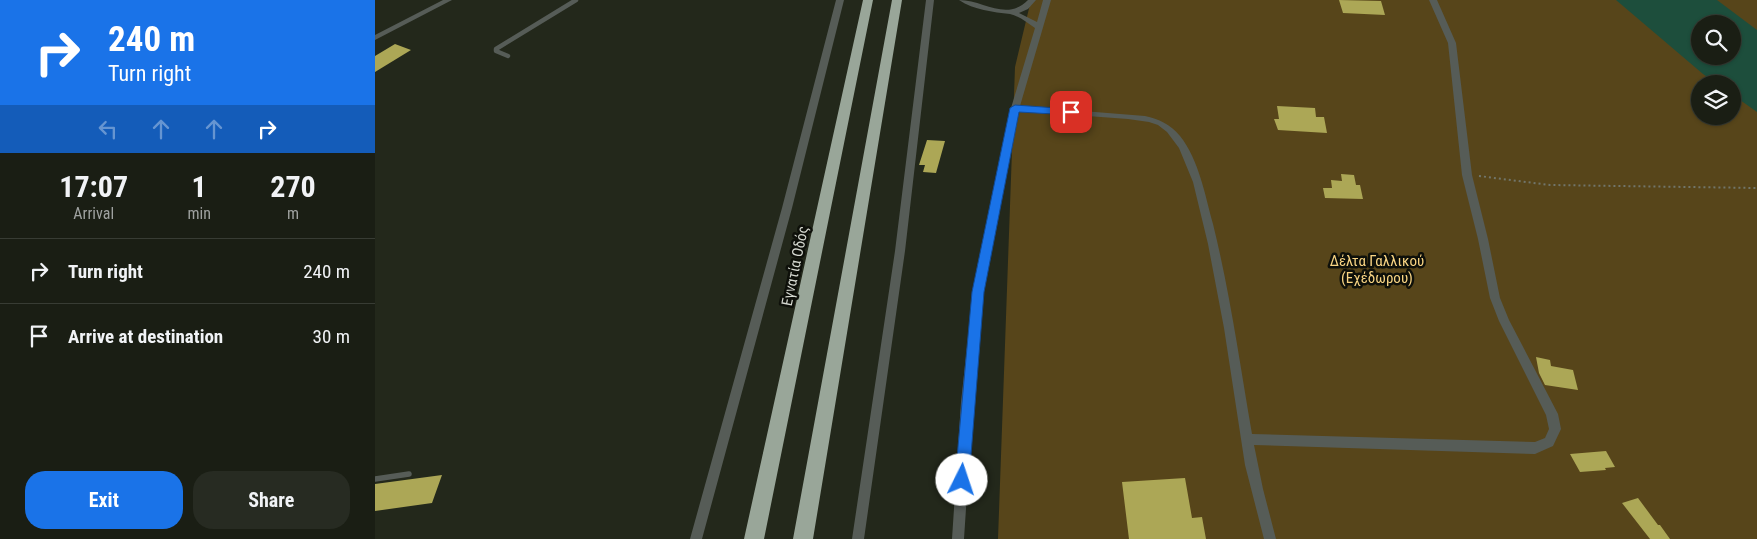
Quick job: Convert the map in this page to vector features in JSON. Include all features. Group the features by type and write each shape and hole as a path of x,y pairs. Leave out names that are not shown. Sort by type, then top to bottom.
{"highway":[{"name":"Εγνατία Οδός","path":"754,539 868,0"},
{"path":"803,539 897,0"}],"street":[{"path":"375,38 448,0"},
{"path":"696,539 787,208 840,0"},
{"path":"858,539 899,251 930,0"},
{"path":"963,0 992,9 1014,13 1038,26"},
{"path":"1014,13 1023,9 1031,0"},
{"path":"958,539 967,402 978,292 1015,108 1047,0"},
{"path":"1247,439 1535,448 1549,442 1555,430 1552,414 1504,321 1495,298 1467,175 1452,43 1433,0"},
{"path":"1015,108 1146,119 1159,122 1169,128 1177,138 1196,175 1209,230 1234,353 1252,470 1270,539"}],"lane":[{"path":"507,56 496,51 496,49 576,0"},
{"path":"375,479 409,474"}],"path":[{"path":"1467,175 1551,185 1757,188"}],"green space":[{"name":"Δέλτα Γαλλικού (Εχέδωρου)","path":"1031,0 1757,0 1757,539 998,539 1015,67"}],"shaded area":[{"path":"1616,0 1717,0 1737,15 1691,15 1691,64"},
{"path":"1741,18 1757,30 1757,112 1741,101 1741,75 1704,75 1692,65 1741,65"}],"building":[{"path":"1339,0 1381,1 1385,15 1343,13"},
{"path":"395,44 411,50 375,72 375,56"},
{"path":"1277,106 1315,108 1316,117 1324,117 1327,133 1278,130 1274,119 1279,119"},
{"path":"927,140 945,141 936,173 923,172 925,165 919,165"},
{"path":"1341,174 1354,175 1356,185 1360,185 1363,199 1325,198 1323,188 1332,188 1331,180 1342,181"},
{"path":"1536,357 1550,360 1551,366 1573,370 1578,390 1545,385 1539,373"},
{"path":"1606,451 1615,467 1605,468 1606,470 1580,472 1570,454"},
{"path":"442,475 432,503 375,511 375,484"},
{"path":"1185,478 1192,518 1202,517 1206,539 1129,539 1122,482"},
{"path":"1638,498 1670,539 1650,539 1622,503"}],"route":[{"path":"962,480 967,402 978,292 1015,108 1071,112"}]}
